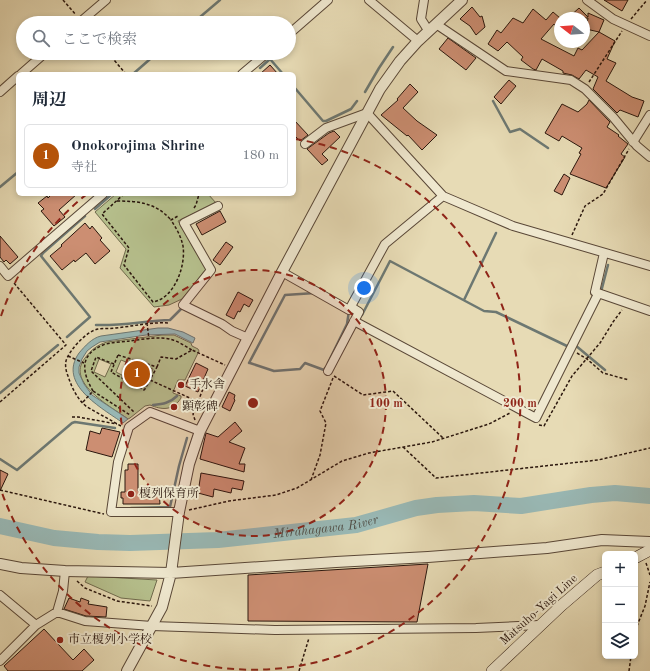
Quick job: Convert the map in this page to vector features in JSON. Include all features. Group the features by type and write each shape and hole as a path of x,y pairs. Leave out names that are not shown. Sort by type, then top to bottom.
{"main road":[{"name":"Matsuho-Yagi Line","path":"492,671 539,625 597,575 602,573"}],"street":[{"path":"87,16 106,0"},
{"path":"296,28 328,0"},
{"path":"369,0 418,41"},
{"path":"424,0 421,19 506,71 570,80 585,89 613,117 633,142 650,157"},
{"path":"127,671 162,607 171,573 178,516 189,464 200,431 282,272 380,89 400,61 418,41 462,0"},
{"path":"587,0 613,18 650,36"},
{"path":"22,72 37,60"},
{"path":"244,72 259,60"},
{"path":"0,92 16,78"},
{"path":"305,144 326,128 367,113"},
{"path":"367,113 443,196 512,226 650,266"},
{"path":"633,142 650,115"},
{"path":"0,266 8,276 101,196"},
{"path":"282,272 349,310 385,244 443,196"},
{"path":"218,206 184,223 211,270 183,305 222,324 232,332 248,338"},
{"path":"604,253 595,292 650,311"},
{"path":"354,321 536,418 598,294"},
{"path":"328,371 359,312 351,307"},
{"path":"178,516 112,512 118,462 129,427 150,412 200,431"},
{"path":"0,564 21,568 64,571 171,573 547,548 602,540 650,542"},
{"path":"0,661 36,625 57,612 63,591 64,571"},
{"path":"0,595 36,625"},
{"path":"57,612 85,621 152,626 312,630 476,628 539,625"}],"path":[{"path":"63,0 75,16"},
{"path":"585,89 626,25 647,0"},
{"path":"114,60 124,72"},
{"path":"569,243 585,206 603,194 633,142"},
{"path":"116,201 134,201 157,208 171,220 179,233 183,246 183,259 179,273 171,291 158,301 153,302 124,265 129,248 102,214 116,201 122,196"},
{"path":"194,209 198,196"},
{"path":"171,220 182,214"},
{"path":"0,402 66,345 8,276"},
{"path":"533,423 544,426 572,376 587,359 629,303"},
{"path":"129,429 119,425 82,403 77,396 68,375 66,362 68,356 90,332 98,329 114,329 147,324 168,323"},
{"path":"147,324 149,338"},
{"path":"140,419 92,392 85,375 84,363 93,351 102,346 149,338 172,340 233,369"},
{"path":"156,367 118,355 110,372 144,390 150,380 161,357 176,359 192,350"},
{"path":"570,350 587,359 603,373 629,380"},
{"path":"68,356 84,363"},
{"path":"114,364 96,358 91,371 140,419"},
{"path":"311,480 320,455 326,423 320,411 334,376 363,395 393,391 444,438"},
{"path":"150,380 212,408"},
{"path":"200,431 192,414 203,389 216,385"},
{"path":"178,392 179,388"},
{"path":"82,403 92,392"},
{"path":"178,516 229,501 276,495 297,488 342,461 369,454 432,442 489,424 511,413"},
{"path":"72,417 119,425"},
{"path":"403,447 436,478 598,460 650,448"},
{"path":"0,490 102,515 112,512"},
{"path":"643,554 650,575"},
{"path":"64,571 85,588 117,601 162,607"},
{"path":"638,624 645,606 650,582"},
{"path":"299,671 312,630"},
{"path":"629,671 631,659"}],"green space":[{"path":"114,196 210,196 216,203 178,221 206,269 182,299 169,305 154,307 120,268 126,249 95,212"},
{"path":"162,335 174,335 191,343 192,346 199,351 185,380 178,380 173,392 181,396 178,402 167,408 159,408 150,405 145,406 128,419 102,401 86,385 81,376 80,367 92,350 107,342","holes":["99,359 111,364 105,377 94,372","121,360 131,364 133,361 153,369 145,387 116,372"]},
{"path":"88,576 157,580 150,601 121,598 85,582"}],"water":[{"path":"168,328 183,332 195,338 193,343 175,334 146,335 100,342 87,351 82,359 79,367 79,373 84,384 92,395 128,419 123,423 94,402 78,385 74,375 74,364 79,353 92,340 101,336"}],"building":[{"path":"604,0 628,0 622,11"},
{"path":"472,7 480,17 482,16 485,27 476,35 470,26 460,19"},
{"path":"579,8 583,12 575,12"},
{"path":"533,9 546,20 553,12 554,24 541,39 554,46 554,48 558,48 574,56 578,48 582,50 584,48 590,48 590,42 599,32 615,41 607,59 616,63 606,81 632,97 644,101 638,117 620,110 617,113 593,89 598,77 586,70 579,79 572,75 563,73 563,71 542,59 536,70 521,60 523,57 507,42 498,51 488,44 497,30 501,33 513,18 523,23"},
{"path":"590,14 604,20 599,32 590,30"},
{"path":"448,38 476,58 466,70 439,49"},
{"path":"270,65 276,72 262,72"},
{"path":"509,80 516,86 501,104 494,97"},
{"path":"410,84 418,92 403,108 417,121 437,135 422,150 408,135 407,136 381,115 398,100 397,99"},
{"path":"589,100 610,122 607,127 619,135 618,136 628,144 621,154 625,157 606,188 570,174 581,154 579,153 582,148 562,136 559,141 545,133 562,104 578,112 587,104"},
{"path":"296,122 308,135 300,141 296,137"},
{"path":"334,131 340,137 322,154 328,160 322,165 307,149"},
{"path":"564,174 570,178 562,195 554,191"},
{"path":"47,196 48,198 50,196 75,196 59,210 65,217 54,226 41,211 44,209 38,203"},
{"path":"220,211 226,222 202,235 196,224"},
{"path":"85,223 90,229 92,226 102,238 100,240 110,251 95,264 86,253 75,262 74,260 62,270 50,256"},
{"path":"0,236 18,257 10,264 6,260 4,262 0,257"},
{"path":"226,242 233,247 220,265 213,260"},
{"path":"238,292 253,300 249,307 244,304 234,319 226,315"},
{"path":"196,363 208,369 198,392 185,386"},
{"path":"132,365 146,371 142,381 129,376 128,374"},
{"path":"229,392 235,395 235,400 230,411 222,407"},
{"path":"235,422 242,431 229,442 245,448 239,464 245,464 244,472 200,459 206,433 218,437"},
{"path":"102,428 120,432 112,457 86,450 90,431 100,434"},
{"path":"128,464 138,464 138,491 159,491 160,504 123,504 121,492 125,492 125,470 128,470"},
{"path":"0,470 8,474 0,491"},
{"path":"201,473 244,481 242,490 232,488 231,493 214,489 213,497 198,493"},
{"path":"428,564 417,622 248,621 248,575"},
{"path":"69,598 80,602 81,598 89,601 88,604 107,607 106,617 86,616 64,609"},
{"path":"44,629 73,660 84,649 94,660 82,671 8,671 4,666"}],"waterway":[{"path":"201,16 220,0"},
{"path":"365,92 393,47"},
{"path":"135,72 149,60"},
{"path":"260,68 269,60"},
{"path":"271,60 281,72"},
{"path":"296,89 323,121 351,109 357,101"},
{"path":"493,101 510,132 520,129 548,148"},
{"path":"0,187 16,174"},
{"path":"95,209 110,196"},
{"path":"67,337 90,317 41,256 85,216"},
{"path":"464,300 496,233"},
{"path":"362,315 390,261 484,311 496,312 569,347"},
{"path":"601,292 608,265"},
{"path":"249,363 285,295 315,293"},
{"path":"96,325 115,325 170,320 181,309"},
{"path":"328,363 347,324 349,311"},
{"path":"0,393 58,345"},
{"path":"575,345 605,370"},
{"path":"250,363 274,371 300,369 305,363 324,370 325,368"},
{"path":"153,405 166,403 177,396"},
{"path":"0,459 17,470 75,422 115,428"},
{"path":"131,508 170,507 187,438"},
{"name":"Mirahagawa River","path":"0,526 54,538 98,542 130,543 218,540 356,525 416,508 437,505 474,503 521,506 591,495 615,493 650,496"}],"place":[{"name":"Onokorojima Shrine","path":"137,374"},
{"name":"手水舎","path":"181,385"},
{"name":"顕彰碑","path":"174,407"},
{"name":"榎列保育所","path":"131,494"},
{"name":"市立榎列小学校","path":"60,640"}]}
